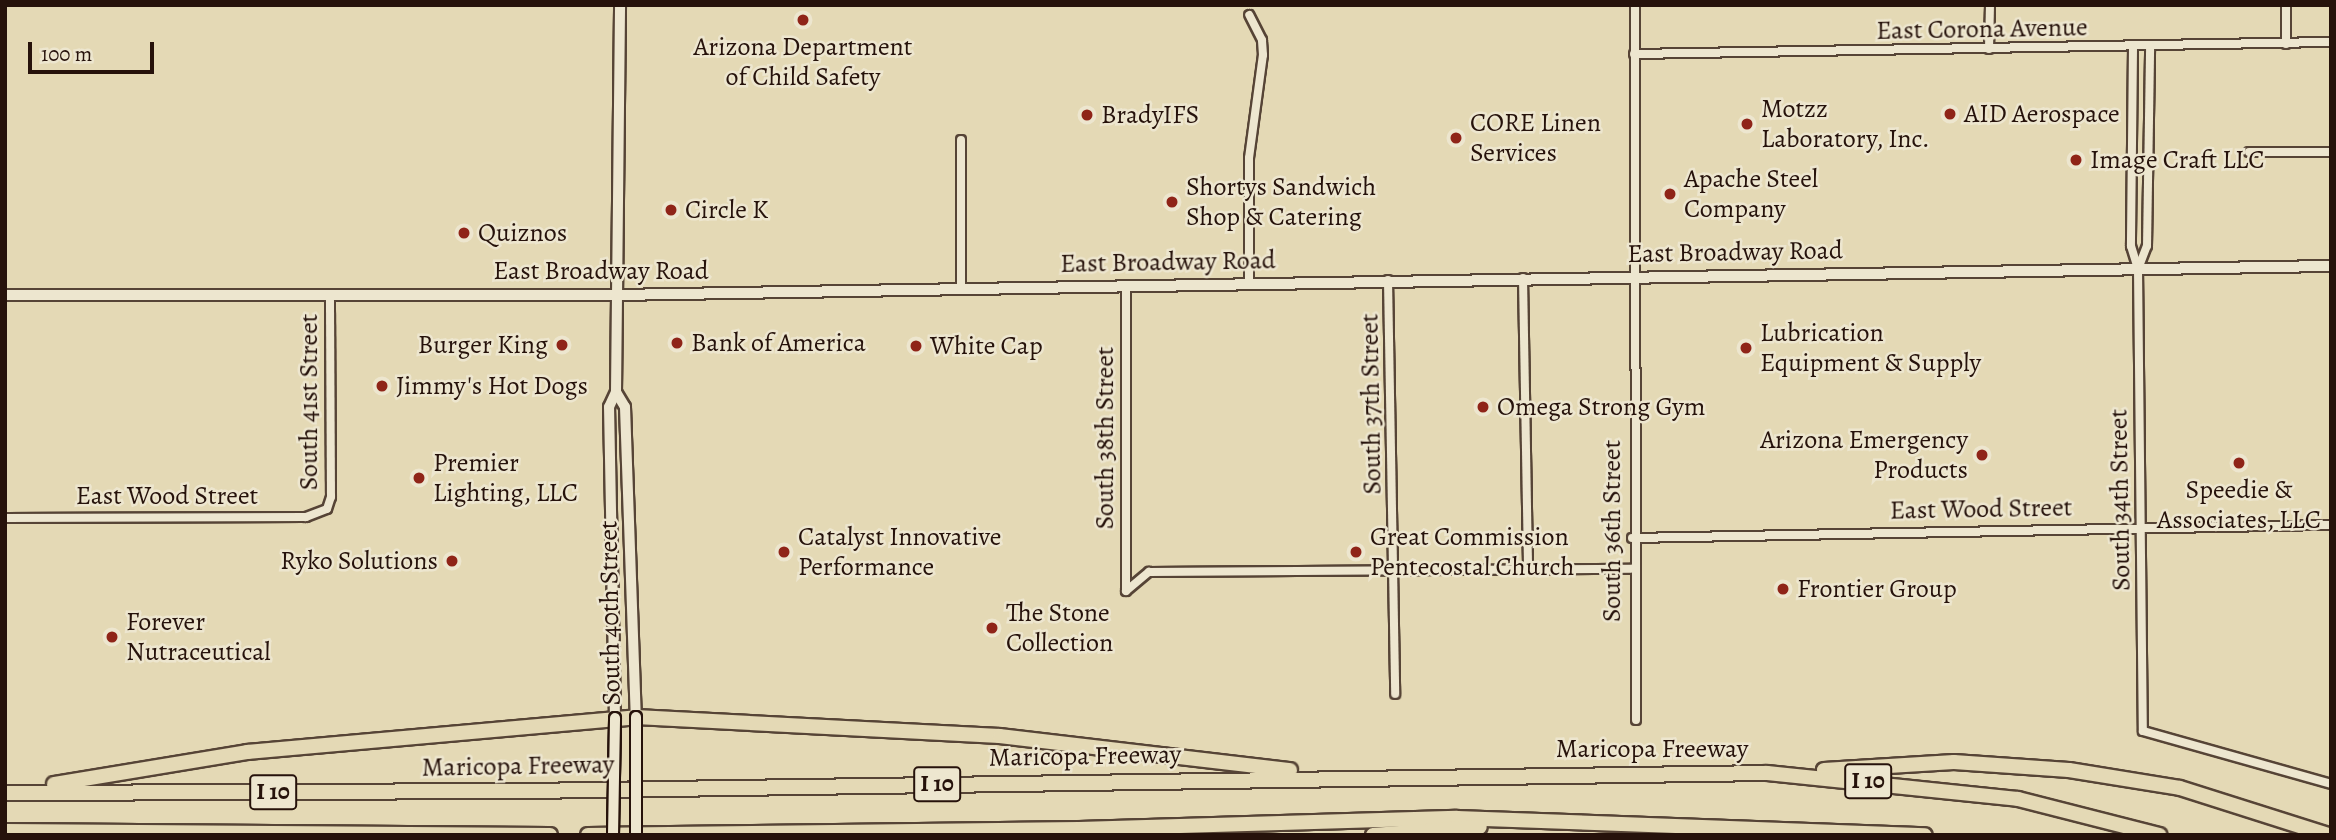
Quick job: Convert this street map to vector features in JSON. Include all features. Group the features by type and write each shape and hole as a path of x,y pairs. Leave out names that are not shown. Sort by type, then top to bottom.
{"highway":[{"path":"13,793 41,785 83,782 211,756 636,717 1000,736 1347,777"},
{"path":"1777,774 1931,762 2069,769 2180,788 2328,835"},
{"name":"Maricopa Freeway","path":"13,793 512,791 1347,777 1777,774 2018,799 2159,835"},
{"name":"I 10","path":"588,835 1079,829 1457,818 1528,824 1619,822 1837,834 1925,835"},
{"path":"1373,835 1528,824"},
{"name":"I 10","path":"5,831 550,835"}],"main road":[{"name":"South 40th Street","path":"613,835 615,718 609,407 616,392 620,5"},
{"name":"East Broadway Road","path":"5,295 616,295 2331,266"},
{"name":"South 40th Street","path":"616,392 625,407 636,717 636,835"}],"street":[{"name":"South 36th Street","path":"1635,5 1632,538 1636,720"},
{"path":"1989,49 1990,5"},
{"path":"2286,5 2286,44"},
{"path":"1248,283 1250,158 1263,55 1262,40 1249,15"},
{"name":"East Corona Avenue","path":"1634,54 2133,48 2331,42"},
{"name":"South 34th Street","path":"2138,269 2147,246 2150,47"},
{"name":"South 34th Street","path":"2133,48 2131,246 2138,269 2143,731 2331,784"},
{"path":"961,139 961,288"},
{"path":"2249,152 2331,152"},
{"path":"1523,278 1528,569"},
{"name":"South 37th Street","path":"1388,280 1395,694"},
{"name":"South 38th Street","path":"1126,285 1125,591 1149,572 1394,570"},
{"name":"South 41st Street","path":"327,509 331,497 330,294"},
{"name":"East Wood Street","path":"5,518 306,517 327,509"},
{"name":"East Wood Street","path":"1632,538 2141,526 2331,525"},
{"path":"1394,570 1633,569"}],"place":[{"name":"Arizona Department of Child Safety","path":"803,20"},
{"name":"AID Aerospace","path":"1950,114"},
{"name":"BradyIFS","path":"1087,115"},
{"name":"Motzz Laboratory, Inc.","path":"1747,124"},
{"name":"CORE Linen Services","path":"1456,138"},
{"name":"Image Craft LLC","path":"2076,160"},
{"name":"Apache Steel Company","path":"1670,194"},
{"name":"Shortys Sandwich Shop & Catering","path":"1172,202"},
{"name":"Circle K","path":"671,210"},
{"name":"Quiznos","path":"464,233"},
{"name":"Bank of America","path":"677,343"},
{"name":"Burger King","path":"562,345"},
{"name":"White Cap","path":"916,346"},
{"name":"Lubrication Equipment & Supply","path":"1746,348"},
{"name":"Jimmy's Hot Dogs","path":"382,386"},
{"name":"Omega Strong Gym","path":"1483,407"},
{"name":"Arizona Emergency Products","path":"1982,455"},
{"name":"Speedie & Associates, LLC","path":"2239,463"},
{"name":"Premier Lighting, LLC","path":"419,478"},
{"name":"Catalyst Innovative Performance","path":"784,552"},
{"name":"Great Commission Pentecostal Church","path":"1356,552"},
{"name":"Ryko Solutions","path":"452,561"},
{"name":"Frontier Group","path":"1783,589"},
{"name":"The Stone Collection","path":"992,628"},
{"name":"Forever Nutraceutical","path":"112,637"}]}
